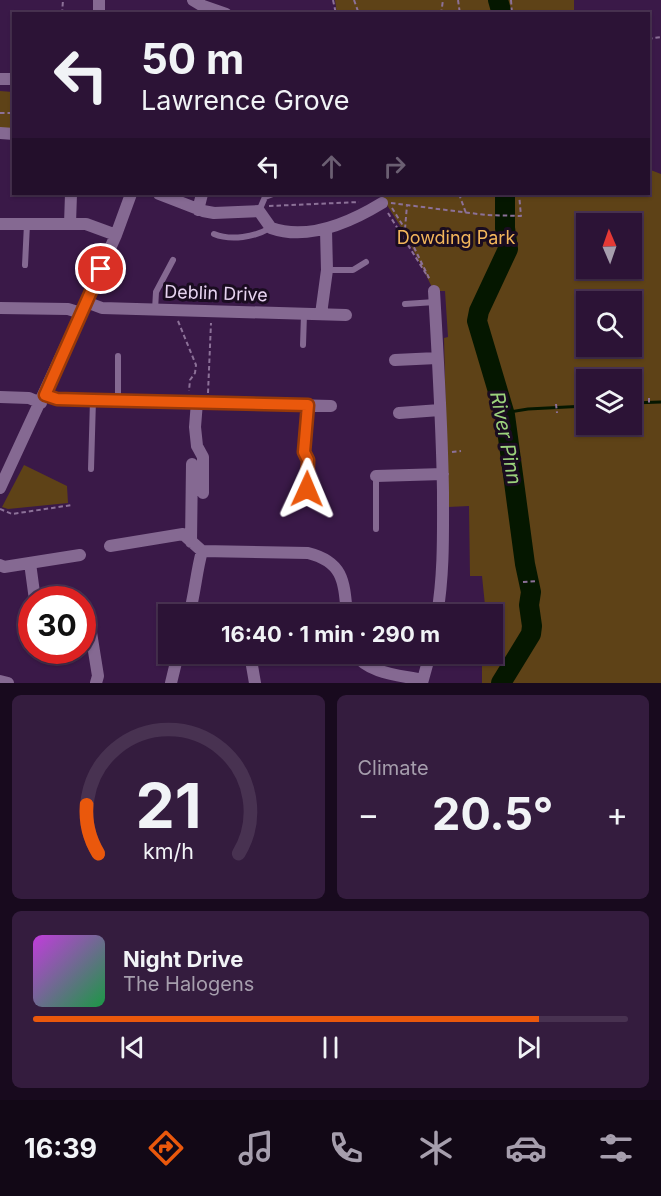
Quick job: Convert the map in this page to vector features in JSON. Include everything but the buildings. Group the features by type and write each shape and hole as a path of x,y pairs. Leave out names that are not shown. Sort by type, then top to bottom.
{"street":[{"path":"197,6 218,12"},
{"path":"70,224 71,195"},
{"path":"0,488 84,308 131,195"},
{"path":"161,195 198,210 214,213 259,211 271,228 280,230 326,230 357,218 382,203"},
{"path":"198,210 202,195"},
{"path":"0,224 86,224 116,235"},
{"path":"321,314 327,270 326,230"},
{"path":"434,297 445,511 445,568 439,604"},
{"name":"Deblin Drive","path":"0,308 102,308 346,315"},
{"path":"395,360 437,358"},
{"path":"0,397 331,406"},
{"path":"199,402 195,427 197,446 203,457 203,493"},
{"path":"307,489 308,460 304,452 308,405"},
{"path":"399,413 440,410"},
{"path":"191,542 192,464"},
{"path":"376,476 443,474"},
{"path":"110,546 183,534 202,551 308,553 323,557 334,565 344,585 346,604"},
{"path":"192,604 196,571 202,551"},
{"path":"0,565 4,567 80,555"},
{"path":"30,563 33,586"},
{"path":"96,659 99,676 96,683"},
{"path":"171,683 176,664"},
{"path":"252,664 255,683"},
{"path":"364,664 373,669 422,681 427,664"},
{"path":"0,681 8,683"}],"lane":[{"path":"259,211 266,196 270,195"},
{"path":"25,265 27,224"},
{"path":"214,234 238,237 258,234 271,228"},
{"path":"155,310 156,292 173,260"},
{"path":"327,270 354,270 366,262"},
{"path":"405,304 434,297"},
{"path":"303,345 304,314"},
{"path":"118,356 118,401"},
{"path":"91,469 93,400"},
{"path":"376,476 376,529"}],"path":[{"path":"459,195 466,213"},
{"path":"434,297 430,277 389,203 486,215 521,216 519,195"},
{"path":"259,211 268,206 358,202"},
{"path":"382,203 428,277"},
{"path":"405,229 407,205"},
{"path":"175,310 196,365 189,387 199,402"},
{"path":"199,402 212,312"},
{"path":"649,398 649,405"},
{"path":"556,404 557,413"},
{"path":"0,509 12,514 72,505"},
{"path":"523,582 537,581"}],"green space":[{"path":"335,0 574,0 574,12 337,12"},
{"path":"0,91 12,92 12,129 0,128"},
{"name":"Dowding Park","path":"650,170 661,174 661,683 482,683 482,664 503,664 503,604 485,604 482,576 470,576 469,506 448,507 444,338 448,337 445,291 434,291 404,232 381,195 650,195"},
{"path":"24,465 67,486 68,503 8,509 2,507"}],"waterway":[{"name":"River Pinn","path":"498,0 501,12"},
{"name":"River Pinn","path":"501,683 531,634 532,626 529,605 531,592 525,564 505,415 477,321 479,311 508,249 505,228 505,195"},
{"path":"642,403 661,402"},
{"path":"504,413 528,409 576,407"}],"route":[{"path":"101,269 45,395 57,399 308,405 304,452 308,460 307,489"}]}
